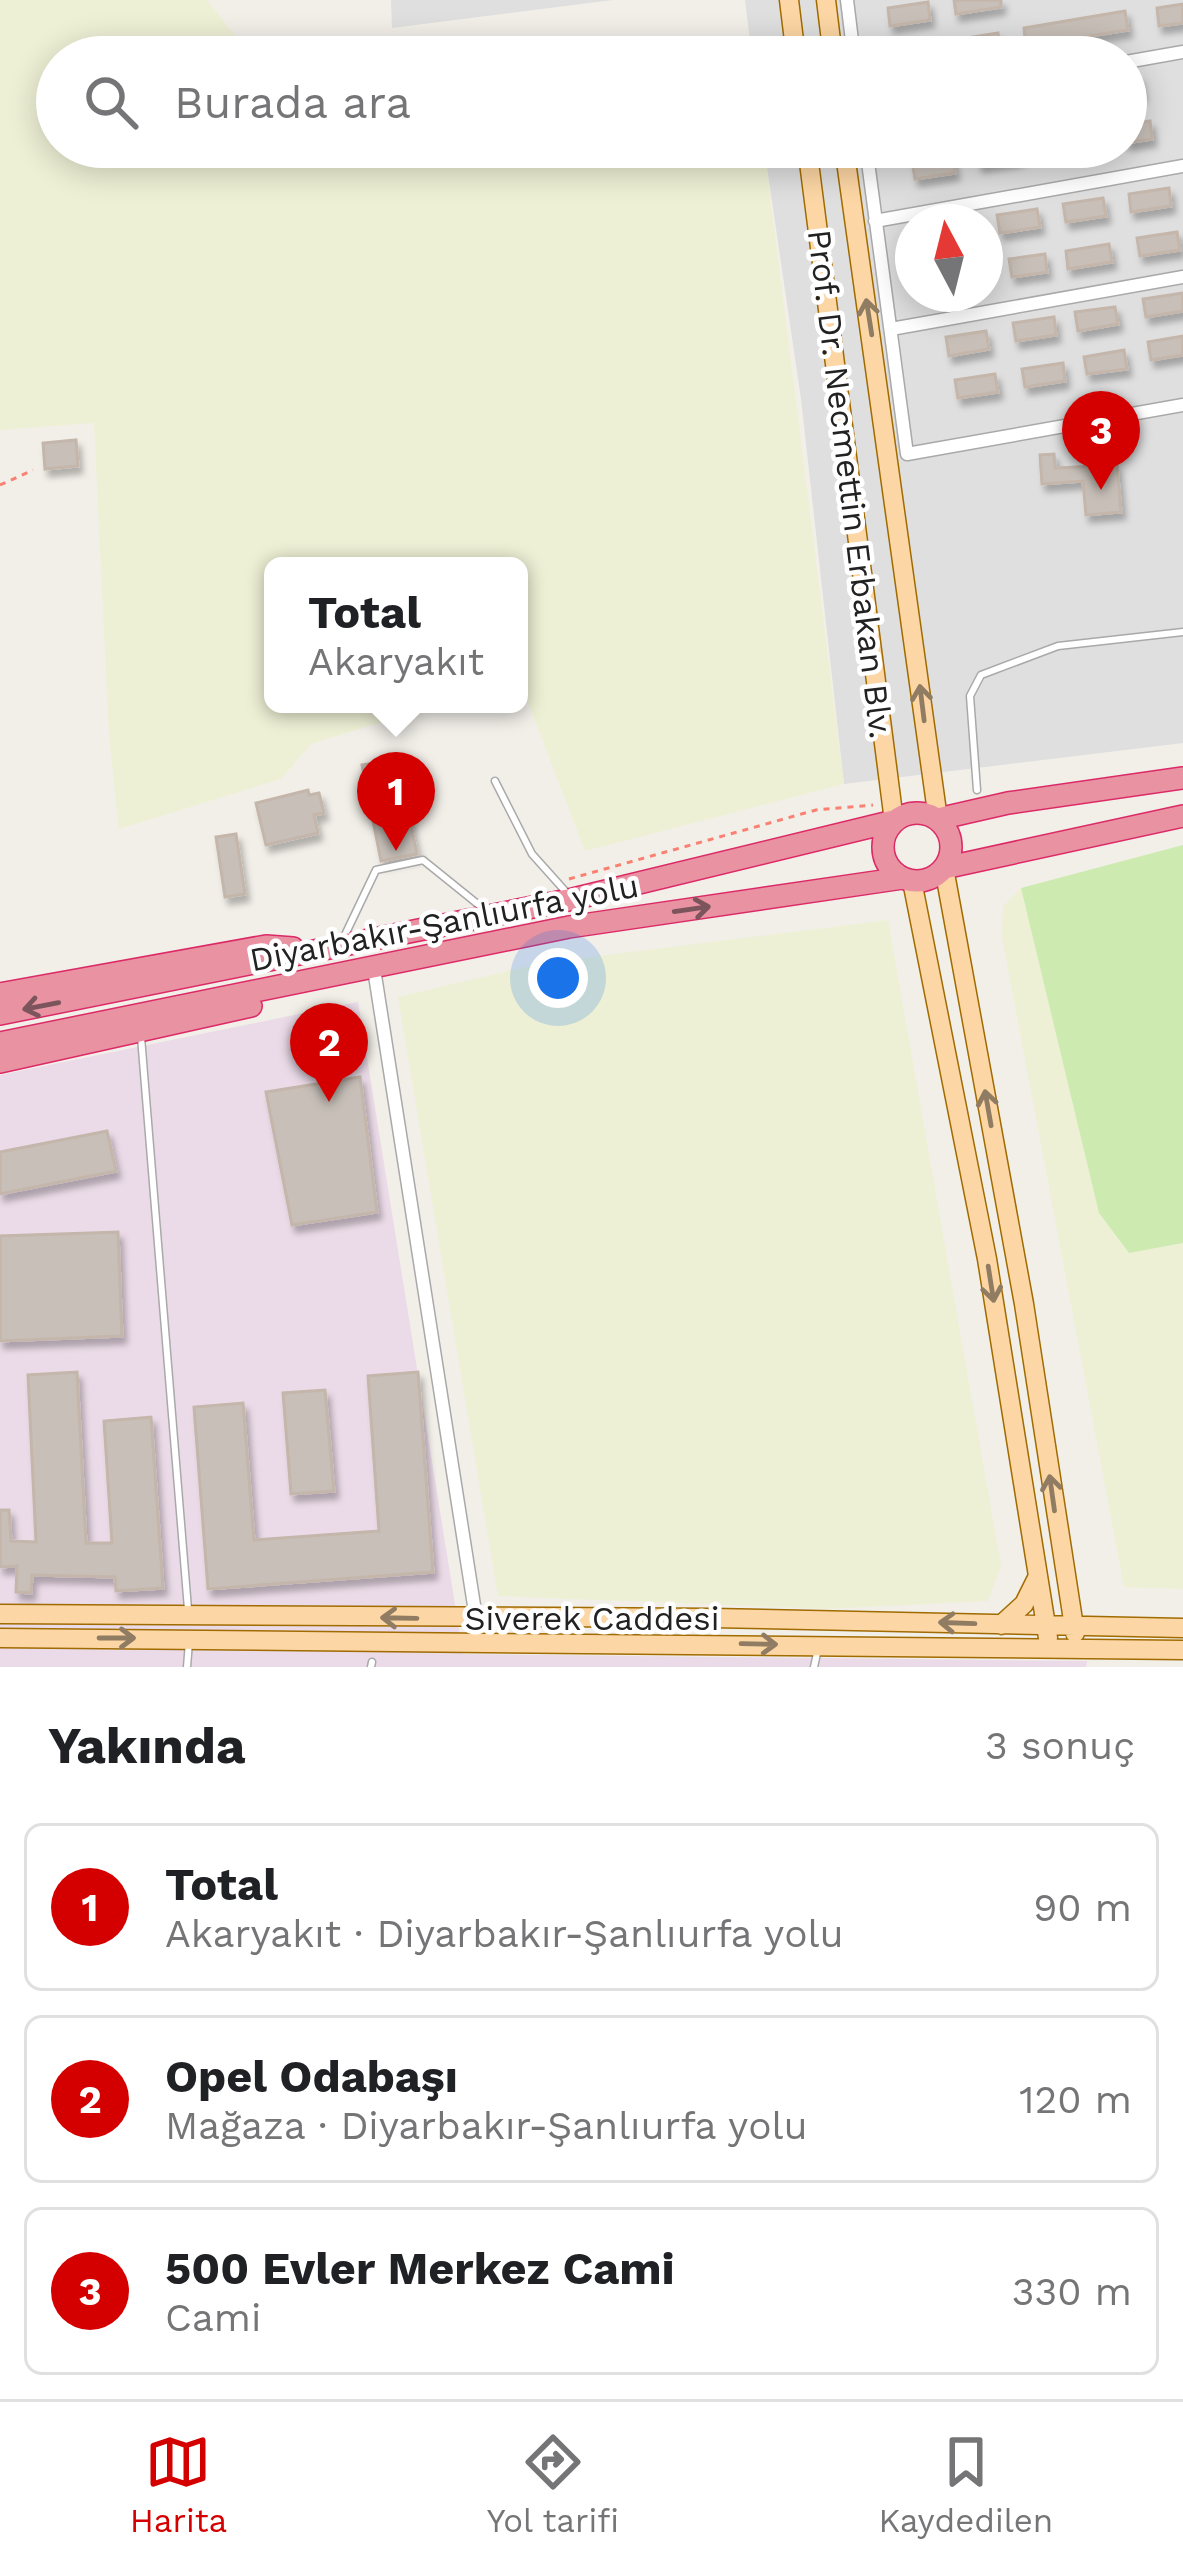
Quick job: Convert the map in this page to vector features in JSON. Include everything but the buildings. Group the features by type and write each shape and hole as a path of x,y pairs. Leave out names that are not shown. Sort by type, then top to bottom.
{"highway":[{"path":"1183,778 1008,803 938,819 915,812 894,821 882,847 888,866 908,879 930,878 944,868 1183,816"},
{"path":"938,819 952,848 944,868"},
{"name":"Diyarbakır-Şanlıurfa yolu","path":"0,1014 493,916 565,891 894,821"},
{"name":"Diyarbakır-Şanlıurfa yolu","path":"0,1042 569,927 908,879"},
{"path":"0,994 266,946 331,949"},
{"path":"0,1062 266,1003 374,969"}],"main road":[{"path":"788,0 793,36"},
{"path":"826,0 830,36"},
{"name":"Prof. Dr. Necmettin Erbakan Blv.","path":"810,168 894,821"},
{"name":"Prof. Dr. Necmettin Erbakan Blv.","path":"847,168 938,819"},
{"path":"944,868 1024,1304 1077,1649"},
{"path":"908,879 987,1259 1048,1650"},
{"path":"1001,1625 1024,1604 1037,1578"},
{"name":"Siverek Caddesi","path":"0,1615 1183,1628"},
{"name":"Siverek Caddesi","path":"0,1638 1183,1650"}],"street":[{"path":"851,1 853,36"},
{"path":"1147,58 1183,52"},
{"path":"875,221 1183,166"},
{"path":"869,168 907,454 1183,405"},
{"path":"891,329 1183,277"},
{"path":"374,969 476,1618"}],"lane":[{"path":"976,790 970,697 981,675 1058,646 1183,632"},
{"path":"495,781 532,854 565,891"},
{"path":"331,949 376,870 423,860 493,916"},
{"path":"141,1033 188,1616"},
{"path":"187,1667 189,1638"},
{"path":"814,1667 819,1645"}],"path":[{"path":"0,485 33,470"},
{"path":"565,891 773,821 852,803 874,805"}],"shaded area":[{"path":"391,0 613,0 392,28"},
{"path":"745,0 1183,0 1183,743 844,784 801,399 767,168 1147,168 1147,36 749,36"},
{"path":"358,1002 463,1654 1087,1661 1086,1667 0,1667 0,1075"}],"green space":[{"path":"0,0 207,0 235,36 36,36 36,168 767,168 844,784 585,851 528,702 528,557 264,557 264,713 410,713 311,744 281,779 119,829 109,736 94,423 0,430"},
{"path":"1183,845 1183,1243 1129,1253 1099,1213 1021,888"},
{"path":"1021,888 1099,1213 1129,1253 1183,1243 1183,1589 1124,1587 1002,937 1003,906"},
{"path":"888,920 1001,1566 988,1601 826,1609 498,1596 398,997 542,963"}],"place":[{"name":"500 Evler Merkez Cami","path":"1101,490"},
{"name":"Total","path":"396,851"},
{"name":"Opel Odabaşı","path":"329,1102"}]}
